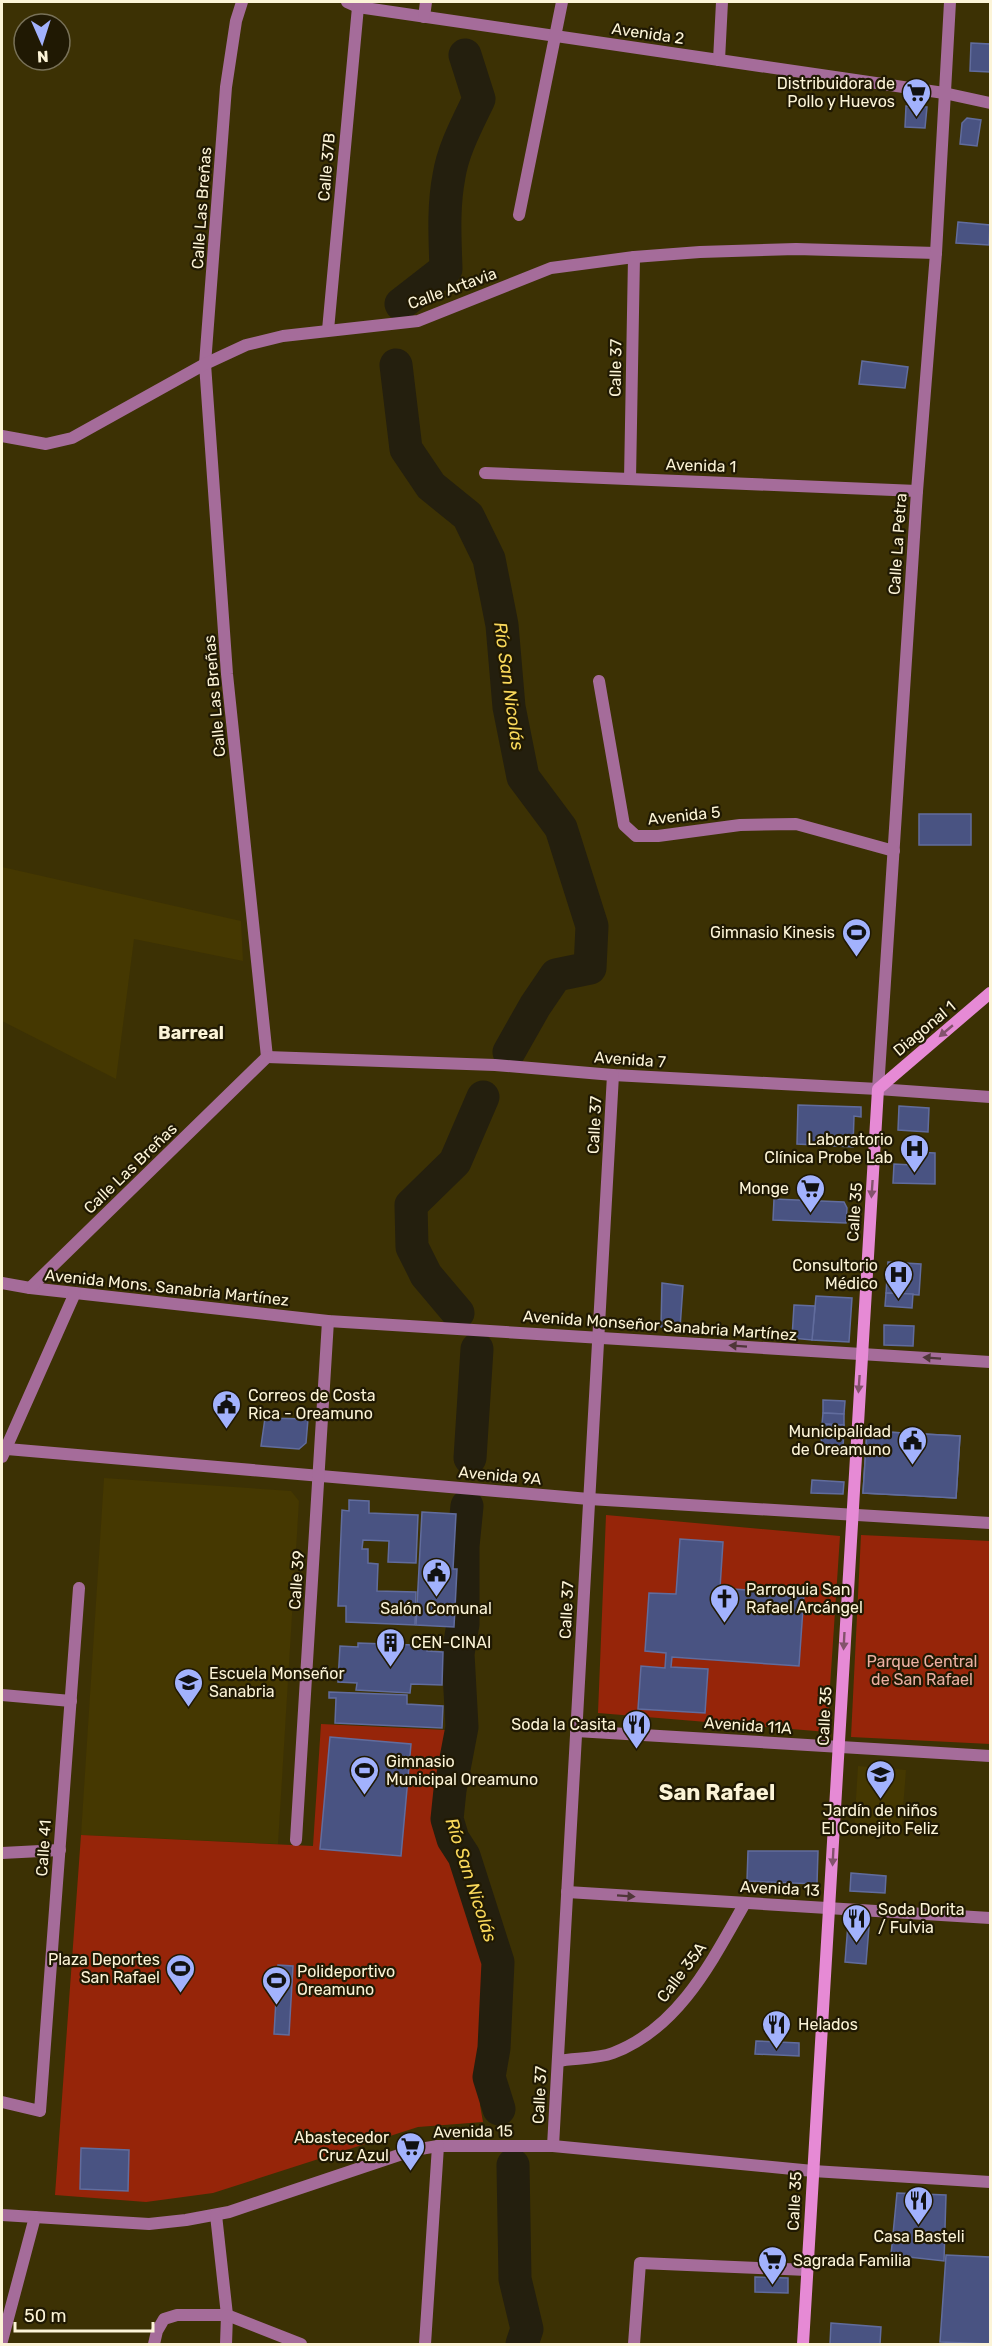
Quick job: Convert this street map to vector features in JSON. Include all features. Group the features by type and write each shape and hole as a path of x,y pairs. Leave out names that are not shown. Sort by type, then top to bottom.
{"main road":[{"name":"Diagonal 1","path":"878,1089 990,993"},
{"name":"Calle 35","path":"803,2344 878,1089"}],"street":[{"name":"Calle Las Breñas","path":"30,1288 267,1057 227,674 205,364 226,87 236,21 242,2"},
{"path":"424,17 426,2"},
{"path":"519,214 562,2"},
{"path":"719,60 722,2"},
{"name":"Calle La Petra","path":"878,1089 917,491 936,253 950,2"},
{"name":"Avenida 2","path":"353,4 424,17 944,93 990,103"},
{"name":"Calle 37B","path":"328,330 353,4"},
{"name":"Calle Artavia","path":"2,436 46,444 72,438 205,364 246,345 283,336 418,321 551,268 633,257 700,252 796,249 936,253"},
{"name":"Calle 37","path":"630,479 633,257"},
{"name":"Avenida 1","path":"485,473 917,491"},
{"name":"Avenida 5","path":"599,681 624,825 636,836 658,836 740,825 796,824 894,851"},
{"name":"Avenida 7","path":"267,1057 495,1065 613,1075 990,1097"},
{"name":"Calle 37","path":"553,2146 613,1075"},
{"name":"Avenida Mons. Sanabria Martínez","path":"2,1283 328,1321"},
{"path":"4,1453 75,1293"},
{"name":"Avenida Monseñor Sanabria Martínez","path":"328,1321 990,1362"},
{"name":"Calle 39","path":"296,1840 328,1321"},
{"name":"Avenida 9A","path":"4,1453 589,1499 990,1523"},
{"name":"Calle 41","path":"2,2102 40,2111 79,1588"},
{"path":"2,1695 71,1701"},
{"name":"Avenida 11A","path":"576,1731 990,1756"},
{"path":"2,1853 60,1850"},
{"name":"Avenida 13","path":"567,1892 990,1918"},
{"name":"Calle 35A","path":"558,2061 612,2053 654,2030 684,2000 710,1964 745,1903"},
{"path":"424,2344 438,2146"},
{"name":"Avenida 15","path":"2,2215 149,2224 216,2215 414,2150 438,2146 553,2146 813,2171 990,2182"},
{"path":"216,2215 227,2315 226,2344"},
{"path":"2,2341 35,2217"},
{"path":"633,2344 640,2263 807,2270"},
{"path":"154,2344 157,2331 164,2319 177,2314 227,2315 301,2344"}],"shaded area":[{"path":"2,867 241,921 243,961 134,939 116,1079 2,1021"},
{"name":"Escuela Monseñor Sanabria","path":"104,1478 291,1491 299,1501 278,1844 81,1835"},
{"name":"Jardín de niños El Conejito Feliz","path":"858,1766 906,1770 901,1834 854,1831"}],"green space":[{"path":"606,1515 840,1536 827,1732 598,1713","holes":["723,1542 720,1588 804,1594 799,1666 672,1657 671,1667 708,1669 705,1713 638,1709 641,1667 665,1668 666,1653 645,1651 649,1593 676,1594"]},
{"name":"Parque Central de San Rafael","path":"861,1535 990,1541 990,1744 851,1737"},
{"name":"Polideportivo Oreamuno","path":"321,1724 446,1730 437,1834 470,1892 486,1960 479,2049 480,2105 483,2122 418,2127 213,2193 146,2202 55,2195 81,1835 313,1846"}],"building":[{"path":"971,43 990,44 990,72 970,71"},
{"name":"Distribuidora de Pollo y Huevos","path":"906,106 927,107 925,128 905,127"},
{"path":"967,118 981,120 977,146 960,144 962,123"},
{"path":"958,222 990,225 989,245 956,243"},
{"path":"862,361 908,367 905,388 859,384"},
{"path":"919,814 971,814 971,845 919,845"},
{"path":"798,1105 861,1107 861,1117 854,1116 853,1147 797,1144"},
{"path":"899,1106 929,1108 928,1132 898,1130"},
{"name":"Laboratorio Clínica Probe Lab","path":"913,1152 935,1153 935,1184 893,1183 894,1164 913,1165"},
{"name":"Monge","path":"774,1199 844,1202 847,1208 846,1223 773,1220"},
{"path":"888,1262 921,1264 919,1295 886,1293"},
{"path":"662,1283 683,1286 680,1328 661,1327"},
{"name":"Consultorio Médico","path":"886,1293 913,1294 912,1308 885,1306"},
{"path":"816,1296 852,1298 849,1342 812,1340"},
{"path":"794,1305 815,1306 812,1340 792,1338"},
{"path":"884,1325 914,1326 913,1346 884,1345"},
{"path":"823,1400 845,1401 844,1414 823,1413"},
{"path":"823,1413 844,1414 844,1425 822,1424"},
{"path":"265,1418 308,1419 306,1443 299,1449 261,1446"},
{"path":"822,1424 844,1425 843,1450 821,1449"},
{"name":"Municipalidad de Oreamuno","path":"867,1431 960,1436 956,1498 863,1493"},
{"name":"Municipalidad de Oreamuno","path":"867,1431 960,1436 956,1498 863,1493"},
{"path":"812,1480 844,1482 843,1494 811,1493"},
{"path":"349,1500 369,1501 369,1513 418,1515 416,1563 388,1562 389,1541 363,1540 362,1549 368,1549 368,1563 378,1564 377,1591 416,1592 415,1625 346,1622 346,1606 338,1606 342,1510 349,1511"},
{"name":"Salón Comunal","path":"422,1512 456,1514 453,1569 457,1569 454,1627 416,1625"},
{"name":"Parroquia San Rafael Arcángel","path":"680,1539 723,1542 720,1588 804,1594 799,1666 672,1657 671,1667 708,1669 705,1713 638,1709 641,1666 665,1668 666,1653 645,1651 649,1593 676,1594"},
{"name":"CEN-CINAI","path":"358,1643 414,1645 414,1647 427,1648 427,1651 443,1652 442,1685 411,1684 410,1693 356,1690 357,1683 338,1682 340,1646 358,1647"},
{"path":"329,1692 407,1695 407,1704 443,1706 442,1728 335,1723 336,1698 329,1698"},
{"name":"Gimnasio Municipal Oreamuno","path":"330,1737 411,1744 401,1856 320,1849"},
{"path":"748,1851 818,1851 817,1884 747,1881"},
{"path":"851,1873 886,1876 885,1893 850,1891"},
{"name":"Soda Dorita / Fulvia","path":"848,1924 869,1927 866,1964 845,1962"},
{"path":"278,1965 293,1966 289,2035 274,2034"},
{"name":"Helados","path":"756,2041 799,2043 799,2056 755,2054"},
{"path":"81,2148 129,2150 128,2191 80,2189"},
{"name":"Casa Basteli","path":"897,2193 946,2195 944,2261 891,2255"},
{"path":"946,2255 990,2257 990,2344 940,2342"},
{"name":"Sagrada Familia","path":"755,2277 788,2278 788,2293 755,2292"},
{"path":"831,2323 881,2327 880,2344 830,2344"}],"waterway":[{"name":"Río San Nicolás","path":"401,304 446,269 445,211 449,176 457,147 479,99 465,55"},
{"name":"Río San Nicolás","path":"396,365 406,449 431,486 468,516 489,559 502,625 509,707 523,777 561,828 592,926 590,968 556,975 509,1052"},
{"name":"Río San Nicolás","path":"458,1313 426,1275 412,1247 411,1205 455,1162 483,1097"},
{"name":"Río San Nicolás","path":"470,1458 477,1349"},
{"name":"Río San Nicolás","path":"467,1506 463,1546 463,1624 458,1654 462,1727 447,1819 453,1839 464,1856 498,1962 494,2048 489,2077 499,2109"},
{"name":"Río San Nicolás","path":"513,2165 515,2279 527,2329 522,2344"}],"place":[{"name":"Distribuidora de Pollo y Huevos","path":"916,118"},
{"name":"Gimnasio Kinesis","path":"856,958"},
{"name":"Laboratorio Clínica Probe Lab","path":"914,1174"},
{"name":"Monge","path":"810,1214"},
{"name":"Consultorio Médico","path":"899,1300"},
{"name":"Correos de Costa Rica - Oreamuno","path":"227,1430"},
{"name":"Municipalidad de Oreamuno","path":"912,1466"},
{"name":"Salón Comunal","path":"436,1598"},
{"name":"Parroquia San Rafael Arcángel","path":"725,1624"},
{"name":"CEN-CINAI","path":"390,1668"},
{"name":"Escuela Monseñor Sanabria","path":"188,1708"},
{"name":"Soda la Casita","path":"637,1750"},
{"name":"Gimnasio Municipal Oreamuno","path":"365,1796"},
{"name":"Jardín de niños El Conejito Feliz","path":"880,1800"},
{"name":"Soda Dorita / Fulvia","path":"857,1944"},
{"name":"Plaza Deportes San Rafael","path":"181,1994"},
{"name":"Polideportivo Oreamuno","path":"276,2006"},
{"name":"Helados","path":"777,2050"},
{"name":"Abastecedor Cruz Azul","path":"410,2172"},
{"name":"Casa Basteli","path":"919,2226"},
{"name":"Sagrada Familia","path":"772,2286"}],"district":[{"name":"Barreal","path":"191,1033"},
{"name":"San Rafael","path":"717,1792"}]}
